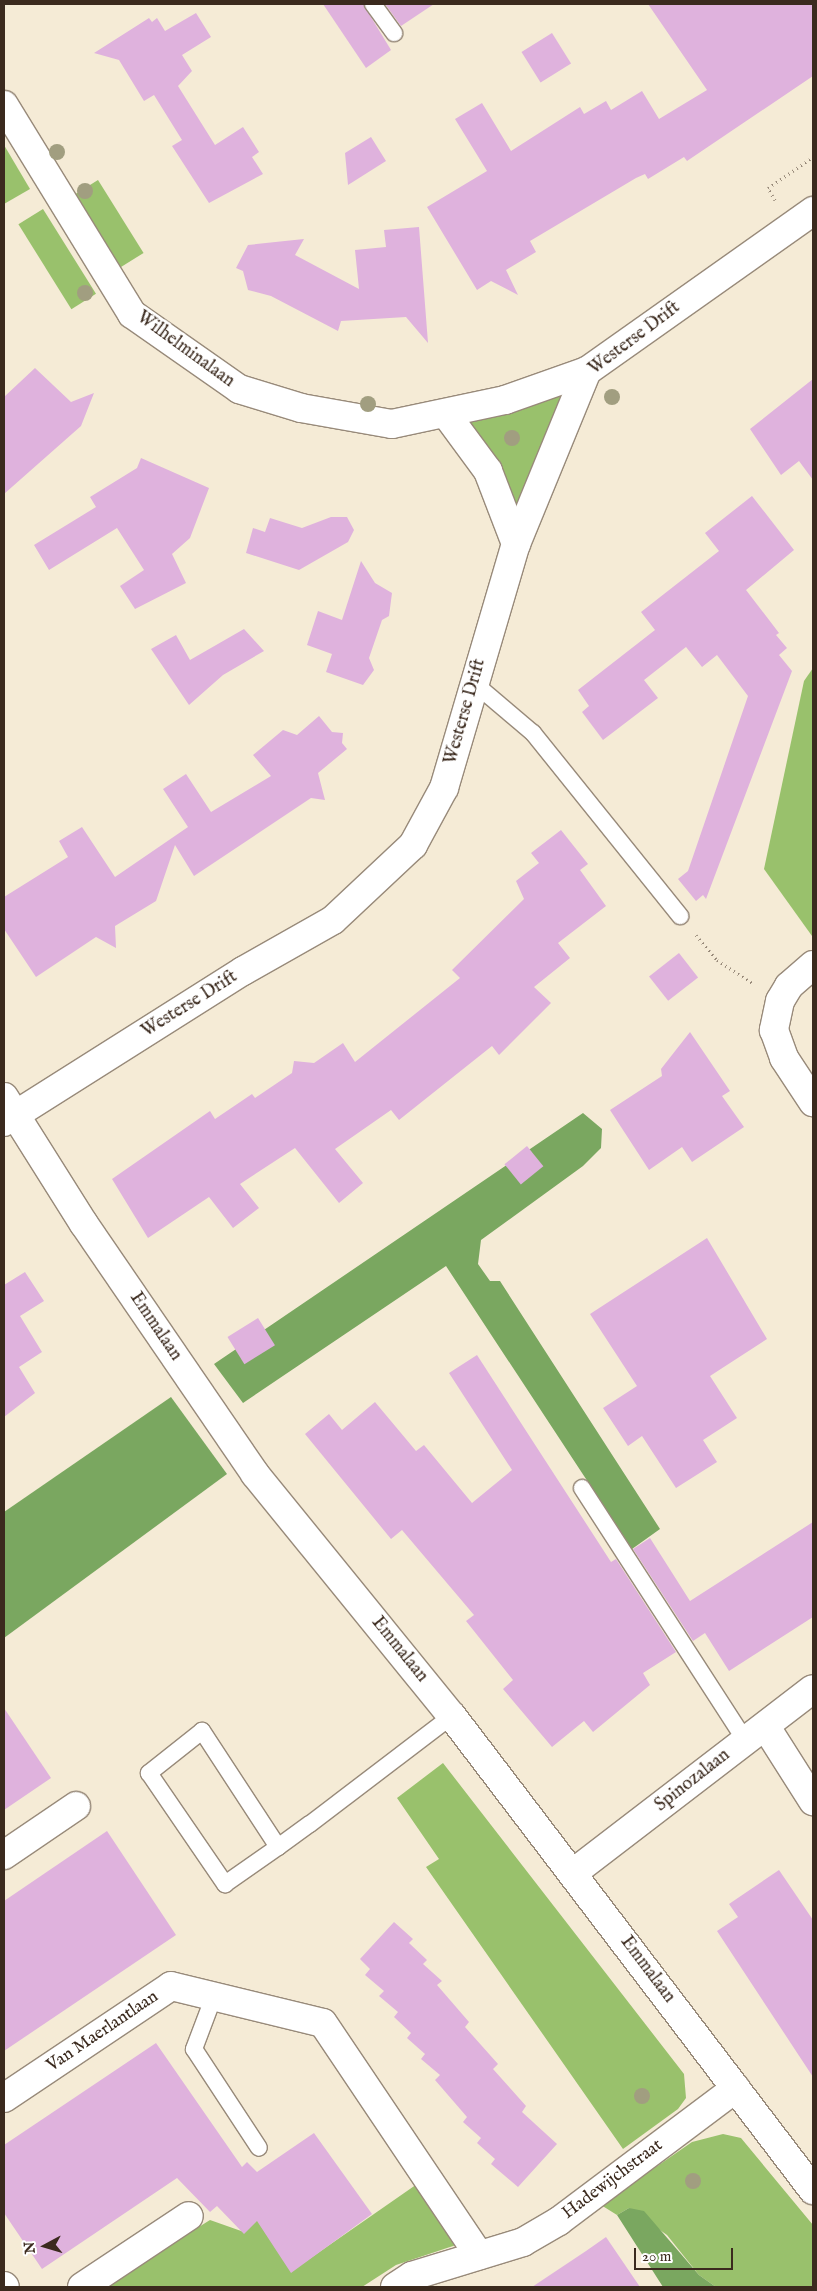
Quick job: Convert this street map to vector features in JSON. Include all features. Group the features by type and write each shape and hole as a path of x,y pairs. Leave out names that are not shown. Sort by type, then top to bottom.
{"street":[{"name":"Wilhelminalaan","path":"4,104 132,314 239,389 301,408 392,424 506,400 587,371"},
{"name":"Westerse Drift","path":"8,1112 243,971 333,920 374,886 413,844 444,788 516,544 587,371 813,211"},
{"path":"446,414 488,471 516,544"},
{"path":"813,965 789,986 780,1001 774,1030 784,1058 813,1102"},
{"name":"Emmalaan","path":"8,1112 255,1474 452,1716 813,2190"},
{"name":"Spinozalaan","path":"573,1873 813,1689"},
{"path":"755,1734 813,1801"},
{"path":"4,1855 76,1806"},
{"name":"Van Maerlantlaan","path":"4,2098 171,1986 323,2023 479,2255"},
{"name":"Hadewijchstraat","path":"394,2287 412,2276 523,2242 558,2221 736,2088"},
{"path":"82,2287 189,2216"}],"lane":[{"path":"373,4 394,33"},
{"path":"474,683 533,733 680,916"},
{"path":"582,1488 755,1734"},
{"path":"278,1847 202,1731 149,1773 225,1884 278,1847 452,1716"},
{"path":"214,1996 194,2049 259,2148"}],"path":[{"path":"768,205 776,199 768,188 813,157"},
{"path":"680,916 717,960 780,1001"}],"green space":[{"path":"4,145 30,189 4,204"},
{"path":"98,180 144,253 120,268 74,195"},
{"path":"43,209 96,294 71,309 18,224"},
{"path":"569,388 515,512 462,421"},
{"path":"813,668 812,936 764,869 804,681"},
{"path":"583,1113 602,1129 601,1148 583,1166 481,1240 478,1264 490,1281 500,1281 660,1529 632,1549 446,1266 243,1403 214,1364"},
{"path":"171,1397 227,1474 4,1638 4,1512"},
{"path":"443,1763 684,2074 686,2098 678,2109 623,2149 426,1867 439,1859 397,1798"},
{"path":"723,2134 741,2138 813,2225 813,2287 716,2287 699,2275 667,2235 629,2208 617,2215 601,2205 692,2142"},
{"path":"420,2182 459,2244 396,2265 362,2287 103,2287 210,2220 244,2232 258,2218 292,2271"},
{"path":"629,2208 644,2211 699,2275 716,2287 663,2287 617,2215"}],"building":[{"path":"323,4 363,4 391,50 366,68"},
{"path":"385,4 434,4 401,26"},
{"path":"648,4 813,4 813,76 687,161 684,157 648,179 645,174 636,178 530,241 536,252 506,270 518,295 491,281 477,290 427,207 487,171 455,119 482,103 511,151 580,107 584,114 606,101 611,110 642,91 659,119 707,90"},
{"path":"196,13 211,37 182,55 192,71 178,86 215,145 243,127 259,152 252,157 263,174 209,203 172,146 182,140 154,95 144,101 119,60 94,53 149,18 152,22 157,18 165,31"},
{"path":"552,33 571,64 541,83 521,52"},
{"path":"371,137 386,161 348,185 345,153"},
{"path":"419,227 428,343 406,317 341,321 338,331 271,296 248,290 243,271 236,268 248,245 304,239 295,255 359,289 355,250 386,247 384,230"},
{"path":"35,368 71,402 94,393 81,426 4,494 4,397"},
{"path":"813,379 813,480 799,461 781,475 750,429"},
{"path":"141,458 209,488 190,538 172,554 186,583 135,609 120,586 144,570 117,528 49,570 34,545 96,507 90,497 137,468"},
{"path":"752,496 794,550 746,590 779,633 776,635 787,648 779,655 792,671 706,899 703,895 696,901 678,879 688,871 748,696 717,655 702,667 686,647 644,680 658,698 603,740 582,712 589,706 578,690 655,630 641,612 719,551 705,533"},
{"path":"331,517 347,517 354,530 348,542 299,570 246,553 253,528 265,532 270,518 302,528"},
{"path":"361,561 375,583 392,593 389,616 382,620 369,658 374,670 363,685 326,672 332,654 307,645 318,611 342,620"},
{"path":"244,629 264,651 223,675 189,705 151,649 176,635 190,660"},
{"path":"319,716 332,732 343,733 342,743 347,749 318,773 325,800 311,798 194,876 175,845 156,901 115,926 116,948 96,937 36,977 4,929 4,897 68,857 59,841 82,827 115,877 188,827 163,789 186,774 211,812 271,776 253,755 283,730 297,735"},
{"path":"561,830 588,864 580,870 606,906 558,943 570,958 534,987 551,1003 499,1055 492,1046 399,1120 391,1110 335,1149 363,1183 339,1203 295,1148 240,1184 259,1208 233,1228 209,1197 148,1238 112,1179 210,1111 215,1119 252,1094 255,1098 292,1073 294,1061 314,1063 343,1043 355,1062 460,978 452,970 524,899 516,881 539,863 531,853"},
{"path":"679,953 698,977 668,1001 649,976"},
{"path":"690,1032 730,1091 722,1096 744,1127 692,1162 682,1147 649,1170 610,1110 662,1076 661,1069"},
{"path":"527,1146 543,1166 521,1184 504,1164"},
{"path":"707,1238 767,1339 710,1376 737,1418 703,1440 717,1462 676,1488 642,1436 628,1446 603,1408 637,1386 590,1314"},
{"path":"25,1272 44,1301 20,1316 42,1352 19,1367 35,1393 4,1417 4,1285"},
{"path":"258,1318 275,1345 244,1364 227,1337"},
{"path":"477,1355 611,1562 616,1559 676,1652 643,1673 650,1685 593,1732 584,1721 552,1747 503,1689 513,1680 466,1621 474,1615 402,1530 391,1539 305,1434 329,1414 342,1430 375,1402 416,1451 424,1445 472,1503 512,1470 449,1373"},
{"path":"813,1522 813,1617 729,1671 705,1633 693,1641 633,1549 650,1538 690,1601"},
{"path":"4,1708 51,1778 4,1810"},
{"path":"107,1831 176,1935 4,2051 4,1901"},
{"path":"779,1870 813,1920 813,2077 717,1931 738,1917 729,1904"},
{"path":"394,1922 413,1939 409,1943 427,1960 423,1964 442,1981 437,1985 469,2022 465,2027 498,2064 493,2069 526,2106 522,2112 557,2144 518,2187 491,2164 495,2159 477,2143 481,2138 463,2122 467,2117 435,2080 440,2075 421,2059 425,2054 407,2038 411,2033 394,2017 398,2012 379,1996 384,1991 365,1975 370,1969 360,1959"},
{"path":"156,2043 242,2167 247,2162 257,2172 314,2133 372,2214 291,2273 257,2221 244,2234 217,2206 210,2212 177,2178 42,2269 4,2213 4,2145"},
{"path":"606,2237 640,2287 532,2287 586,2251"}]}
